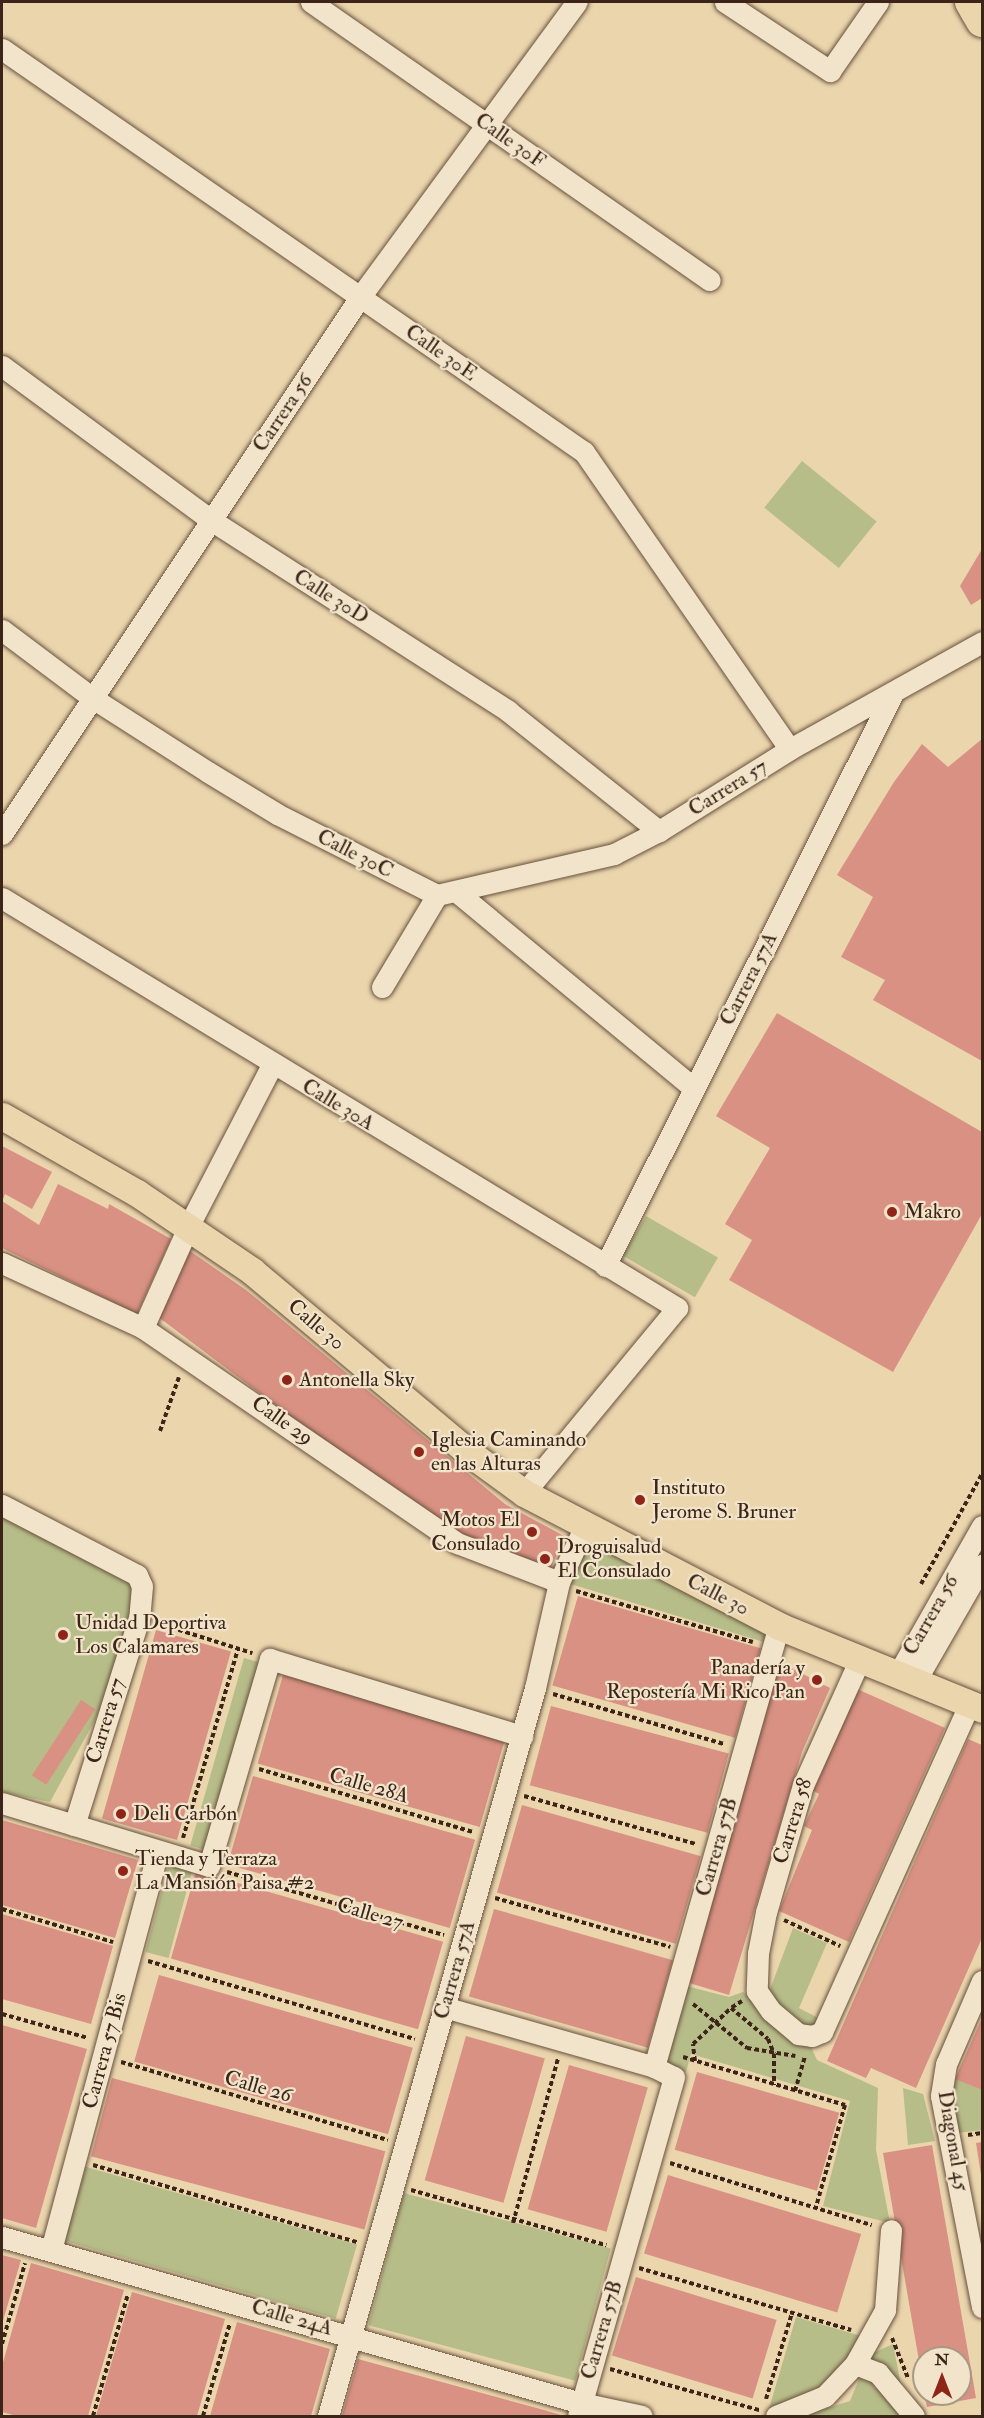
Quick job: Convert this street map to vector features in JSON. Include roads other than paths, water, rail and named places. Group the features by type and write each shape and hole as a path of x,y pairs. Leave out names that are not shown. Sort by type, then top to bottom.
{"highway":[{"path":"971,2 982,21"}],"main road":[{"name":"Calle 30","path":"2,1116 189,1225 252,1271 468,1452 524,1493 776,1637 860,1659 976,1706"}],"street":[{"name":"Calle 30F","path":"311,2 710,280"},
{"name":"Carrera 56","path":"2,834 360,297 577,2"},
{"path":"725,2 830,71 878,2"},
{"name":"Calle 30E","path":"2,50 584,453 789,749"},
{"name":"Calle 30D","path":"2,366 211,520 508,711 659,831"},
{"name":"Calle 30C","path":"2,630 94,699 277,814 447,894 694,1088"},
{"name":"Carrera 57","path":"447,894 591,861 659,831 789,749 982,642"},
{"name":"Carrera 57A","path":"605,1266 893,693"},
{"path":"382,987 447,894"},
{"name":"Calle 30A","path":"2,898 272,1065 677,1308 524,1493"},
{"path":"143,1328 189,1225 272,1065"},
{"name":"Calle 29","path":"2,1263 143,1328 457,1543 559,1584"},
{"name":"Carrera 57","path":"2,1505 137,1575 143,1593 139,1618 74,1825"},
{"name":"Carrera 57A","path":"328,2416 349,2335 522,1736 559,1584 585,1526"},
{"name":"Carrera 56","path":"907,1677 982,1526"},
{"name":"Carrera 56","path":"907,1677 982,1565"},
{"name":"Carrera 57B","path":"579,2410 673,2085 671,2073 657,2059 776,1637"},
{"path":"2,1803 208,1866 270,1659 522,1736"},
{"name":"Carrera 58","path":"860,1659 807,1773 766,1912 758,1953 757,1991 789,2028 806,2036 817,2035 976,1706"},
{"name":"Carrera 57 Bis","path":"51,2250 131,1952 168,1854"},
{"name":"Diagonal 45","path":"982,1981 946,2064 941,2096 982,2307"},
{"path":"444,2007 563,2041 657,2059"},
{"path":"776,2416 825,2396 855,2364 868,2335 885,2310 891,2230"},
{"name":"Calle 24A","path":"2,2237 349,2335 579,2410 642,2416"},
{"path":"855,2364 878,2373 913,2414"}],"place":[{"name":"Makro","path":"892,1212"},
{"name":"Antonella Sky","path":"287,1380"},
{"name":"Iglesia Caminando en las Alturas","path":"419,1452"},
{"name":"Instituto Jerome S. Bruner","path":"640,1500"},
{"name":"Motos El Consulado","path":"532,1532"},
{"name":"Droguisalud El Consulado","path":"545,1559"},
{"name":"Unidad Deportiva Los Calamares","path":"63,1635"},
{"name":"Panadería y Repostería Mi Rico Pan","path":"817,1680"},
{"name":"Deli Carbón","path":"121,1814"},
{"name":"Tienda y Terraza La Mansión Paisa #2","path":"123,1871"}]}
